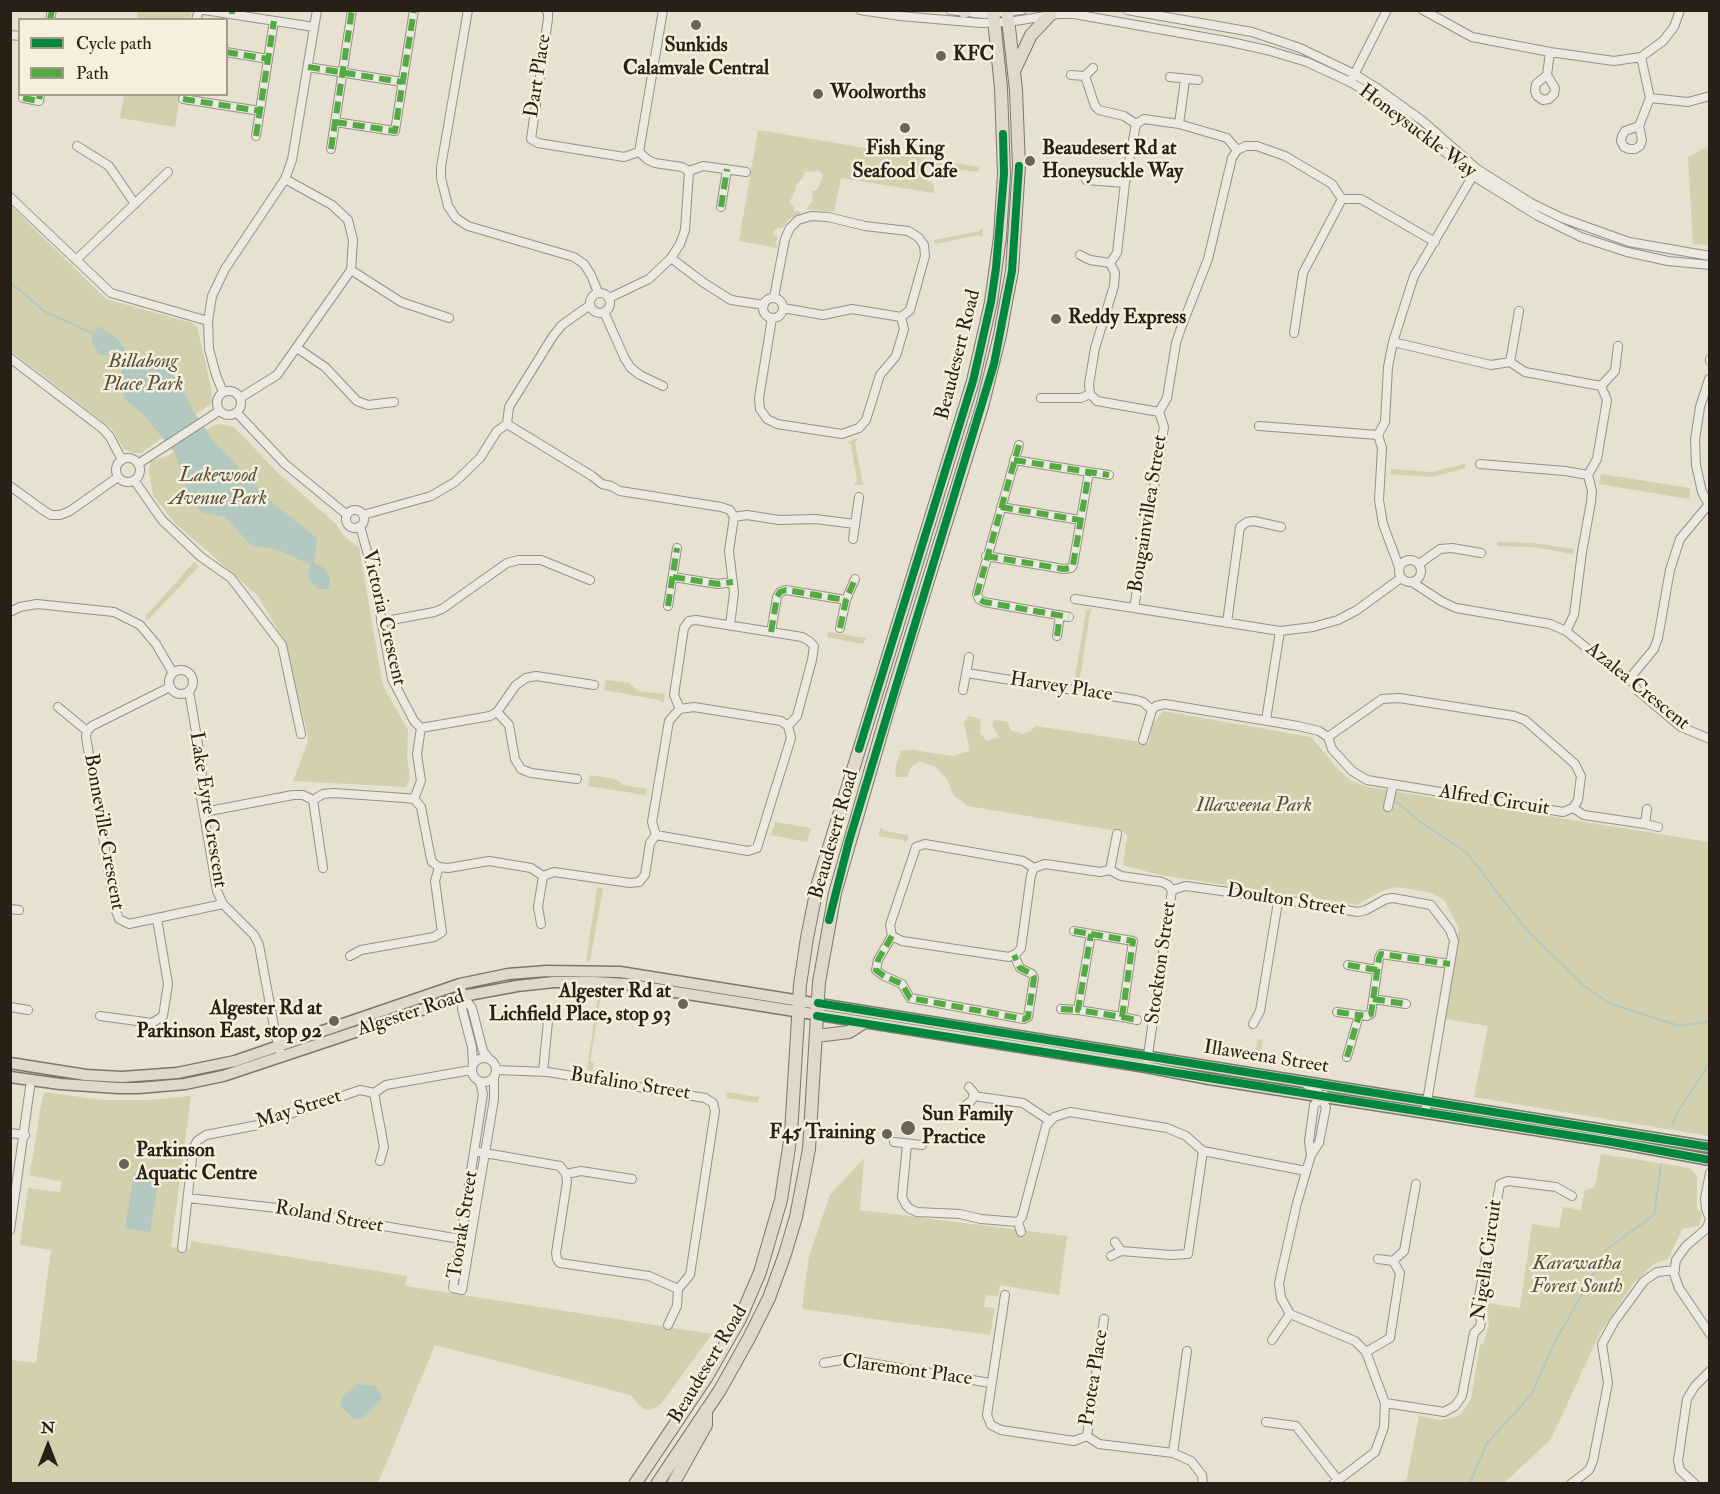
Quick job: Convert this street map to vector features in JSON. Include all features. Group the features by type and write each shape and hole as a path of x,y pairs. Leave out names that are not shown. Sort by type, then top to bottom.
{"highway":[{"name":"Beaudesert Road","path":"657,1484 733,1368 769,1298 791,1235 808,1149 817,1010 827,927 843,860 982,407 1000,335 1011,271 1019,139 1008,15"},
{"path":"1014,70 1031,35 1050,15"},
{"name":"Beaudesert Road","path":"635,1484 728,1341 751,1295 779,1210 788,1165 792,1126 799,1000 807,938 823,867 973,381 991,302 1000,237 1004,174 1002,88 993,16"},
{"path":"816,1036 849,1032 863,1023"},
{"path":"673,1484 706,1425 706,1409"}],"main road":[{"name":"Algester Road","path":"10,1077 109,1088 160,1087 223,1076 396,1004 460,984 508,975 547,971 620,972 799,1000"},
{"name":"Algester Road","path":"10,1063 86,1075 150,1076 207,1068 280,1052 464,996 554,982 625,984 798,1013 817,1010"},
{"name":"Illaweena Street","path":"799,1000 817,1010 863,1023 1057,1054 1295,1079 1710,1147"},
{"name":"Illaweena Street","path":"817,1010 1056,1042 1306,1094 1321,1103 1340,1100 1612,1142 1710,1160"},
{"path":"1056,1042 1057,1054"},
{"path":"31,1080 32,1067"}],"street":[{"path":"204,10 232,12 314,27"},
{"path":"223,392 209,349 208,321 212,297 225,269 285,179 292,160 317,10"},
{"path":"331,149 352,10"},
{"path":"335,122 394,131 414,10"},
{"path":"468,10 441,167 441,178 448,206 456,218 468,226 574,257 588,269 598,292"},
{"name":"Dart Place","path":"546,10 548,19 531,139 538,143 624,157 639,152"},
{"path":"663,10 639,152 648,160 682,167 689,171 703,166 746,172"},
{"path":"860,10 900,16 993,16 1008,15 1022,10"},
{"path":"950,10 993,16"},
{"name":"Honeysuckle Way","path":"1127,10 1252,32 1300,48 1352,78 1475,172 1538,216 1581,237 1627,252 1668,261 1710,265"},
{"path":"1352,78 1387,10"},
{"path":"1423,10 1472,37 1614,61 1641,57 1663,41 1674,27 1680,10"},
{"name":"Honeysuckle Way","path":"1008,15 1074,14 1226,41 1268,50 1352,78"},
{"path":"256,136 274,21"},
{"path":"228,52 268,59"},
{"path":"1547,75 1550,52"},
{"path":"1639,126 1650,98 1641,57"},
{"path":"308,67 402,82"},
{"path":"1071,75 1085,76 1093,68"},
{"path":"1085,76 1095,106 1099,110 1124,116 1136,123"},
{"path":"1170,77 1198,80"},
{"path":"1179,124 1185,80"},
{"path":"23,98 39,101 40,96"},
{"path":"1650,98 1688,102 1710,96"},
{"path":"183,99 206,98 260,111"},
{"path":"1136,123 1144,120 1179,124 1227,138 1237,150 1246,146 1257,146 1285,156 1332,184 1342,199"},
{"path":"1110,263 1117,253 1125,183 1136,123"},
{"path":"77,146 109,166 135,204"},
{"name":"Bougainvillea Street","path":"1237,150 1232,158 1208,259 1176,344 1167,398 1159,412 1164,427 1134,608 1280,631 1313,627 1338,620 1357,610 1401,578"},
{"path":"721,207 727,169"},
{"path":"609,298 649,279 671,258 685,230 689,171"},
{"path":"77,260 168,172"},
{"path":"1475,172 1414,276 1393,342 1388,367 1385,422 1378,435 1382,448 1379,500 1383,524 1399,567 1398,573 1406,582 1418,579 1420,569 1440,549 1452,548 1481,553"},
{"name":"Honeysuckle Way","path":"1475,172 1562,218 1592,229 1639,244 1710,256"},
{"path":"240,398 277,375 351,270 353,240 348,220 332,205 285,179"},
{"path":"1086,180 1125,183"},
{"path":"10,197 116,295 208,321"},
{"path":"1342,199 1361,199 1435,242"},
{"path":"1294,333 1303,273 1342,199"},
{"path":"774,297 785,239 790,228 798,220 811,216 828,217 865,226 908,231 918,237 924,246 925,255 910,310 901,317 852,309 823,315 783,309"},
{"path":"1080,255 1090,260 1110,263"},
{"path":"671,258 731,300 764,305"},
{"path":"1110,263 1115,273 1114,286 1095,348 1089,384 1090,394 1097,401 1159,412"},
{"path":"351,270 401,302 449,318"},
{"path":"598,292 604,293 609,298 609,308 604,312 597,312 590,305 590,299 598,292"},
{"path":"774,297 781,301 783,309 780,316 772,318 765,313 764,305 768,299 774,297"},
{"path":"363,515 431,496 455,482 480,458 497,431 507,424 509,407 553,336 562,326 590,305"},
{"path":"1510,362 1519,310"},
{"path":"604,312 631,368 663,386"},
{"path":"772,318 759,398 760,409 767,419 777,424 842,434 859,428 866,420 880,375 896,356 904,329 901,317"},
{"path":"1393,342 1491,364 1510,362 1525,372 1601,386"},
{"path":"1601,386 1615,371 1618,346"},
{"path":"297,348 325,367 357,401 368,405 394,402"},
{"path":"10,358 103,429 122,460"},
{"path":"1630,678 1654,649 1658,638 1670,570 1680,539 1709,503 1701,492 1696,465 1695,440 1700,407 1710,378"},
{"path":"1566,631 1574,615 1591,502 1592,491 1588,476 1597,459 1607,400 1601,386"},
{"path":"231,391 240,398 241,406 237,413 228,415 219,411 217,401 223,392 231,391"},
{"path":"1041,398 1081,398 1090,394"},
{"path":"138,464 219,411"},
{"path":"237,413 285,464 346,514"},
{"path":"507,424 602,484 620,490 730,510 734,517 729,551 734,593 730,625"},
{"path":"1259,426 1378,435"},
{"path":"1019,444 976,589 979,599 984,602 1065,616 1057,636"},
{"path":"133,459 138,464 140,471 134,480 127,482 118,477 117,466 122,460 133,459"},
{"path":"1014,460 1109,475"},
{"path":"1480,464 1565,471 1588,476"},
{"path":"986,556 1064,569 1071,568 1089,472"},
{"path":"10,486 51,515 60,515 70,511 118,477"},
{"path":"134,480 162,520 201,557 231,578 282,645 301,734"},
{"path":"853,539 859,497"},
{"path":"1001,507 1080,520"},
{"path":"354,509 363,515 364,521 360,526 354,528 348,526 345,520 346,514 354,509"},
{"path":"734,517 747,515 779,520 815,519 855,524"},
{"path":"1227,623 1240,527 1247,522 1254,521 1281,527"},
{"name":"Victoria Crescent","path":"360,526 373,573 392,679 414,722 421,728"},
{"path":"1391,543 1408,560"},
{"path":"668,606 677,548"},
{"path":"381,622 442,609 507,563 519,560 541,560 590,580"},
{"path":"1399,567 1403,562 1414,561 1420,569 1429,593"},
{"path":"673,577 718,584 733,582"},
{"path":"840,628 846,600 855,579"},
{"name":"Azalea Crescent","path":"1412,582 1441,602 1456,608 1550,624 1566,631 1616,672 1630,678 1638,691 1681,727 1710,739"},
{"path":"771,632 777,597 780,592 786,590 846,600"},
{"path":"1075,598 1134,608"},
{"path":"10,612 20,607 37,604 114,612 140,625 156,644 173,673"},
{"path":"656,835 748,851 757,848 791,738 789,726 797,716 814,646 802,637 696,620 689,621 684,628 674,695 680,709"},
{"path":"1266,720 1280,631"},
{"path":"963,690 969,657"},
{"path":"182,670 189,673 193,684 189,691 177,693 170,687 173,673 182,670"},
{"name":"Harvey Place","path":"967,673 1136,700 1143,702 1152,710"},
{"path":"414,799 421,781 417,754 417,740 421,728 490,716 497,712 516,685 526,678 536,676 594,685"},
{"name":"Bonneville Crescent","path":"170,687 92,726 87,731 86,737 115,908 119,919 129,924 223,904"},
{"name":"Lake Eyre Crescent","path":"189,691 202,767 201,797 217,891 223,904 254,935 259,945 280,1052"},
{"name":"Alfred Circuit","path":"1398,698 1514,716 1525,720 1579,769 1581,776 1578,800 1573,808 1563,812 1367,780 1352,771 1332,749 1328,737 1382,699 1398,698"},
{"path":"1143,740 1152,710 1156,706 1165,704 1298,726 1319,731 1328,737"},
{"path":"58,707 87,731"},
{"path":"656,835 652,822 669,721 680,709 694,707 781,721 789,726"},
{"path":"497,712 509,725 515,759 521,769 531,773 577,779"},
{"path":"1389,807 1393,785"},
{"path":"313,800 323,794 334,793 414,799 421,807 432,862 439,867 448,868 489,861 531,868 543,876"},
{"path":"204,812 293,795 303,795 313,800"},
{"path":"313,800 324,868"},
{"path":"1573,808 1584,815 1658,827"},
{"path":"1645,824 1647,809"},
{"path":"1110,870 1117,834"},
{"path":"543,876 554,872 630,883 639,882 645,875 650,843 656,835"},
{"path":"892,936 913,943 1009,957 1021,948 1031,875 1034,868 1023,861 925,844 916,847 890,925 892,936 878,960 876,970 902,984 910,998 1024,1019 1028,1017 1034,978 1032,974 1020,968 1014,955"},
{"name":"Stockton Street","path":"1034,868 1045,864 1100,872 1110,870 1121,876 1162,882 1172,890 1147,1062"},
{"path":"350,956 361,950 434,937 442,932 435,881 439,867"},
{"path":"541,924 538,907 543,876"},
{"name":"Doulton Street","path":"1172,890 1186,886 1264,897 1278,902 1291,901 1358,912 1386,898 1431,905 1453,935 1425,1113"},
{"path":"1253,1024 1260,1011 1278,902"},
{"path":"100,1016 152,1023 163,1016 168,984 157,919"},
{"path":"1074,931 1133,941 1122,1017"},
{"path":"1078,1010 1091,934"},
{"path":"1337,1012 1367,1016 1371,1014 1381,954 1450,964"},
{"path":"1347,965 1377,970"},
{"path":"460,984 472,1008 481,1045 494,1063 495,1073 488,1082 480,1082 474,1078 472,1047 462,1009 464,996"},
{"path":"1373,999 1406,1004"},
{"path":"10,1007 28,1010"},
{"path":"1061,1009 1137,1020"},
{"path":"1347,1057 1359,1015"},
{"path":"543,1072 548,1021"},
{"path":"472,1067 482,1058 489,1059"},
{"name":"May Street","path":"182,1248 193,1149 197,1141 206,1135 258,1125 360,1090 374,1093 386,1085 472,1067"},
{"name":"Bufalino Street","path":"495,1073 543,1072 705,1098 713,1103 715,1111 690,1275 678,1289"},
{"name":"Toorak Street","path":"466,1240 453,1288 462,1290 466,1240 480,1153 494,1099 495,1073"},
{"path":"1295,1079 1316,1089 1321,1103"},
{"path":"10,1230 31,1080"},
{"name":"Toorak Street","path":"480,1082 483,1095 480,1153"},
{"path":"1266,1422 1296,1426 1336,1482 1375,1452 1384,1427 1385,1403 1366,1352 1355,1341 1290,1314 1281,1298 1279,1283 1311,1155 1309,1142 1321,1103 1336,1086"},
{"path":"966,1105 974,1093 969,1087"},
{"path":"374,1093 384,1147 380,1161"},
{"path":"973,1096 1023,1103 1050,1121"},
{"path":"1018,1222 1022,1217 1046,1126 1054,1116 1070,1112 1167,1128 1186,1136 1203,1151 1306,1171"},
{"path":"10,1133 25,1135"},
{"path":"894,1142 921,1146"},
{"path":"907,1144 902,1197 910,1209 917,1212 960,1214 981,1219 1018,1222"},
{"path":"1111,1256 1121,1251 1188,1254 1203,1151"},
{"path":"480,1153 560,1166 566,1173 567,1182 556,1253 560,1263 649,1276 678,1289 677,1306 668,1325"},
{"path":"566,1173 581,1171 632,1179"},
{"path":"1710,1173 1705,1198 1710,1219 1706,1228 1686,1246 1676,1260 1675,1270 1679,1288 1710,1334"},
{"name":"Nigella Circuit","path":"1385,1403 1444,1412 1455,1406 1462,1396 1474,1333 1480,1327 1481,1321 1477,1307 1500,1184 1508,1181 1557,1187 1572,1196"},
{"path":"1378,1259 1393,1261 1404,1251 1416,1184"},
{"name":"Roland Street","path":"188,1198 277,1208 466,1240"},
{"path":"1018,1222 1021,1232"},
{"path":"1115,1242 1121,1251"},
{"path":"1366,1352 1390,1338 1400,1274 1393,1261"},
{"path":"1571,1484 1589,1470 1593,1461 1608,1383 1602,1344 1614,1322 1644,1281 1658,1272 1675,1270"},
{"path":"1005,1295 990,1383 987,1415 991,1425 1001,1430 1074,1441 1087,1436 1099,1444 1173,1453 1191,1461 1202,1475 1203,1484"},
{"path":"1272,1340 1290,1314"},
{"name":"Protea Place","path":"1087,1436 1104,1319"},
{"path":"1173,1453 1187,1351"},
{"name":"Claremont Place","path":"824,1362 846,1359 990,1383"},
{"path":"1695,1484 1680,1470 1678,1461 1687,1399 1695,1386 1710,1371"}],"green space":[{"path":"138,10 192,11 189,18 137,18"},
{"path":"124,96 180,96 175,127 120,118"},
{"path":"758,130 979,167 979,169 978,172 930,166 925,169 923,179 931,182 934,193 841,178 834,212 806,209 813,200 812,191 816,191 823,176 820,171 805,172 796,184 789,203 794,207 794,212 799,211 801,214 789,219 783,228 773,231 773,236 776,235 778,239 775,242 778,248 739,241"},
{"path":"1709,146 1709,245 1693,244 1688,157"},
{"name":"Billabong Place Park","path":"10,205 106,299 197,326 211,387 212,403 141,453 132,453 124,449 111,428 11,351"},
{"path":"983,227 982,238 979,235 935,244 934,240 980,231"},
{"name":"Lakewood Avenue Park","path":"220,424 234,427 279,474 335,523 345,537 359,547 383,686 408,730 407,758 410,778 406,787 293,781 308,742 284,640 257,595 174,522 153,495 149,471 151,461 168,456 212,426"},
{"path":"858,438 855,443 863,485 854,485 857,481 851,445 847,442"},
{"path":"1465,464 1466,468 1432,477 1390,474 1391,469 1431,472"},
{"path":"1601,474 1690,488 1689,499 1599,484"},
{"path":"1497,542 1534,543 1574,549 1573,554 1533,547 1497,546"},
{"path":"194,562 199,566 148,620 145,617"},
{"path":"1091,608 1079,683 1074,683 1086,611"},
{"path":"828,632 866,638 863,644 827,637"},
{"path":"606,680 629,683 638,691 662,694 665,692 663,704 659,700 604,690"},
{"name":"Illaweena Park","path":"1163,711 1311,737 1350,780 1367,787 1709,842 1709,1136 1474,1097 1488,1026 1445,1019 1459,928 1445,901 1432,893 1397,887 1382,891 1357,905 1159,875 1123,865 1127,835 1122,832 968,806 954,796 947,779 935,767 919,761 911,767 907,777 895,777 901,751 913,750 953,756 970,751 964,723 969,716 981,719 980,733 987,741 999,737 992,725 995,720 1008,722 1010,730 1022,734 1036,726 1146,744 1149,743 1153,723"},
{"path":"590,775 615,779 623,785 647,789 646,795 588,786"},
{"path":"775,822 811,828 807,842 771,835"},
{"path":"881,827 884,831 909,835 906,842 878,836"},
{"path":"597,888 603,888 590,961 586,961"},
{"path":"601,994 590,1062 594,1063 592,1071 587,1070 598,995"},
{"path":"1263,1039 1260,1059 1263,1064 1254,1062 1257,1040"},
{"path":"45,1092 102,1100 150,1100 191,1096 171,1247 190,1249 191,1241 407,1276 405,1286 712,1334 661,1404 651,1410 643,1409 631,1395 435,1345 378,1483 11,1484 11,1360 36,1363 51,1250 20,1245 28,1188 60,1192 62,1182 30,1175"},
{"path":"726,1092 756,1097 759,1095 758,1103 727,1098"},
{"name":"Karawatha Forest South","path":"1601,1154 1690,1168 1697,1176 1697,1209 1702,1214 1699,1226 1682,1229 1668,1259 1654,1264 1633,1284 1600,1333 1551,1439 1504,1483 1401,1483 1407,1478 1419,1416 1440,1420 1452,1418 1461,1414 1471,1399 1480,1345 1484,1343 1489,1323 1486,1303 1520,1308 1532,1224 1559,1228 1563,1207 1581,1210 1585,1190 1595,1187"},
{"path":"864,1158 860,1210 1067,1236 1059,1295 1000,1285 998,1296 986,1295 984,1307 995,1308 990,1335 802,1309 809,1256 830,1195"}],"water":[{"path":"98,326 116,338 135,360 159,366 178,378 192,409 213,440 270,501 317,538 314,563 324,568 330,577 329,589 319,589 310,582 308,573 311,565 276,549 252,546 225,517 201,512 188,494 175,453 145,416 125,399 121,384 121,366 114,357 99,354 91,339"},
{"path":"134,1173 159,1177 150,1232 125,1228"},
{"path":"358,1384 375,1386 383,1398 362,1419 354,1419 340,1405 343,1396"}],"waterway":[{"path":"10,282 44,311 94,334"},
{"path":"1397,802 1422,823 1467,853 1525,928 1584,986 1611,1004 1680,1026 1710,1021"},
{"path":"1672,1126 1676,1115 1710,1062"},
{"path":"1468,1484 1487,1443 1531,1395 1554,1344 1607,1249 1654,1215 1661,1165"}],"marked path":[{"path":"50,18 52,10"},
{"path":"331,149 352,10"},
{"path":"335,122 395,131 414,10"},
{"path":"256,136 274,21"},
{"path":"228,52 268,59"},
{"path":"308,67 402,82"},
{"path":"23,98 39,101 40,96"},
{"path":"183,99 260,111"},
{"path":"721,207 727,169"},
{"path":"1019,445 977,594 984,602 1069,617"},
{"path":"1014,460 1089,472"},
{"path":"986,556 1064,569 1071,568 1089,472 1109,475"},
{"path":"1001,507 1080,520"},
{"path":"668,606 677,548"},
{"path":"673,577 718,584 733,582"},
{"path":"840,628 846,600 855,579"},
{"path":"771,632 777,597 780,592 786,590 846,600"},
{"path":"1057,636 1060,615"},
{"path":"1074,931 1091,934"},
{"path":"1091,934 1133,941 1122,1017 1078,1010 1091,934"},
{"path":"892,936 878,960 876,970 902,984 910,998 1024,1019 1028,1017 1034,978 1032,974 1020,968 1014,955"},
{"path":"1347,1057 1359,1015 1371,1014 1381,954 1450,964"},
{"path":"1348,965 1377,970"},
{"path":"1373,999 1406,1004"},
{"path":"1061,1009 1078,1010"},
{"path":"1337,1012 1359,1015"},
{"path":"1122,1017 1137,1020"}],"cycle path":[{"path":"859,749 973,381 991,302 996,268 1004,174 1003,134"},
{"path":"829,920 849,841 994,364 1012,271 1019,166"},
{"path":"818,1003 1710,1147"},
{"path":"817,1016 1612,1142 1710,1160"}],"place":[{"name":"Sunkids Calamvale Central","path":"696,25"},
{"name":"KFC","path":"941,56"},
{"name":"Woolworths","path":"818,94"},
{"name":"Fish King Seafood Cafe","path":"905,128"},
{"name":"Beaudesert Rd at Honeysuckle Way","path":"1030,161"},
{"name":"Reddy Express","path":"1056,319"},
{"name":"Algester Rd at Lichfield Place, stop 93","path":"683,1004"},
{"name":"Algester Rd at Parkinson East, stop 92","path":"334,1021"},
{"name":"Sun Family Practice","path":"908,1128"},
{"name":"F45 Training","path":"887,1134"},
{"name":"Parkinson Aquatic Centre","path":"124,1164"}]}
